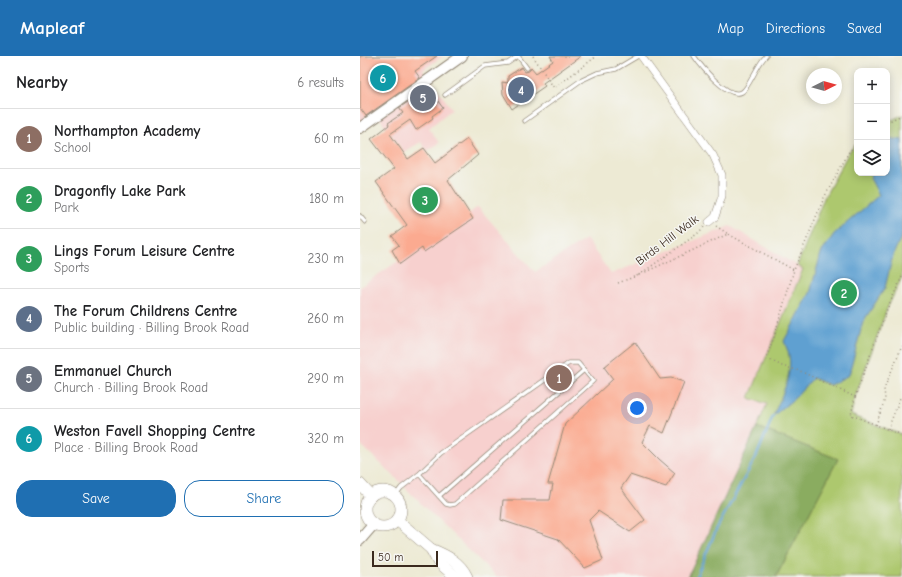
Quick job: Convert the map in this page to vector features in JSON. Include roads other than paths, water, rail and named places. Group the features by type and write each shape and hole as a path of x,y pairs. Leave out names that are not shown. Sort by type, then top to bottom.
{"main road":[{"path":"360,484 371,496"},
{"path":"383,491 389,492 395,496 400,505 400,515 397,520 386,527 373,525 364,511 367,500 371,496 376,492 383,491"},
{"path":"397,520 431,549 445,554 463,569 467,577"},
{"path":"431,549 438,562 456,577"}],"street":[{"path":"360,128 462,56"},
{"name":"Birds Hill Walk","path":"640,56 713,155 722,175 722,196 714,217 710,222"},
{"path":"360,540 373,525"}],"lane":[{"path":"445,95 485,66 508,64 518,56 527,68"},
{"path":"524,121 580,81 597,73 616,69 640,56"},
{"path":"694,56 710,76 722,86 737,93 742,92 761,61 766,56"},
{"path":"360,216 365,222"},
{"path":"395,496 401,488 441,454 569,363 578,363 593,381 455,504 450,506 446,504 419,474"},
{"path":"439,496 584,370"}],"water":[{"path":"890,138 902,140 902,235 893,255 885,288 863,322 849,375 830,385 813,378 796,397 773,416 788,379 790,363 788,350 784,341 810,293 821,253 834,234 879,195 870,178 871,176 890,176"}],"waterway":[{"path":"696,577 717,528 757,455 773,416"}],"place":[{"name":"Weston Favell Shopping Centre","path":"383,78"},
{"name":"The Forum Childrens Centre","path":"521,90"},
{"name":"Emmanuel Church","path":"423,98"},
{"name":"Lings Forum Leisure Centre","path":"425,200"},
{"name":"Dragonfly Lake Park","path":"844,293"},
{"name":"Northampton Academy","path":"559,378"}]}
